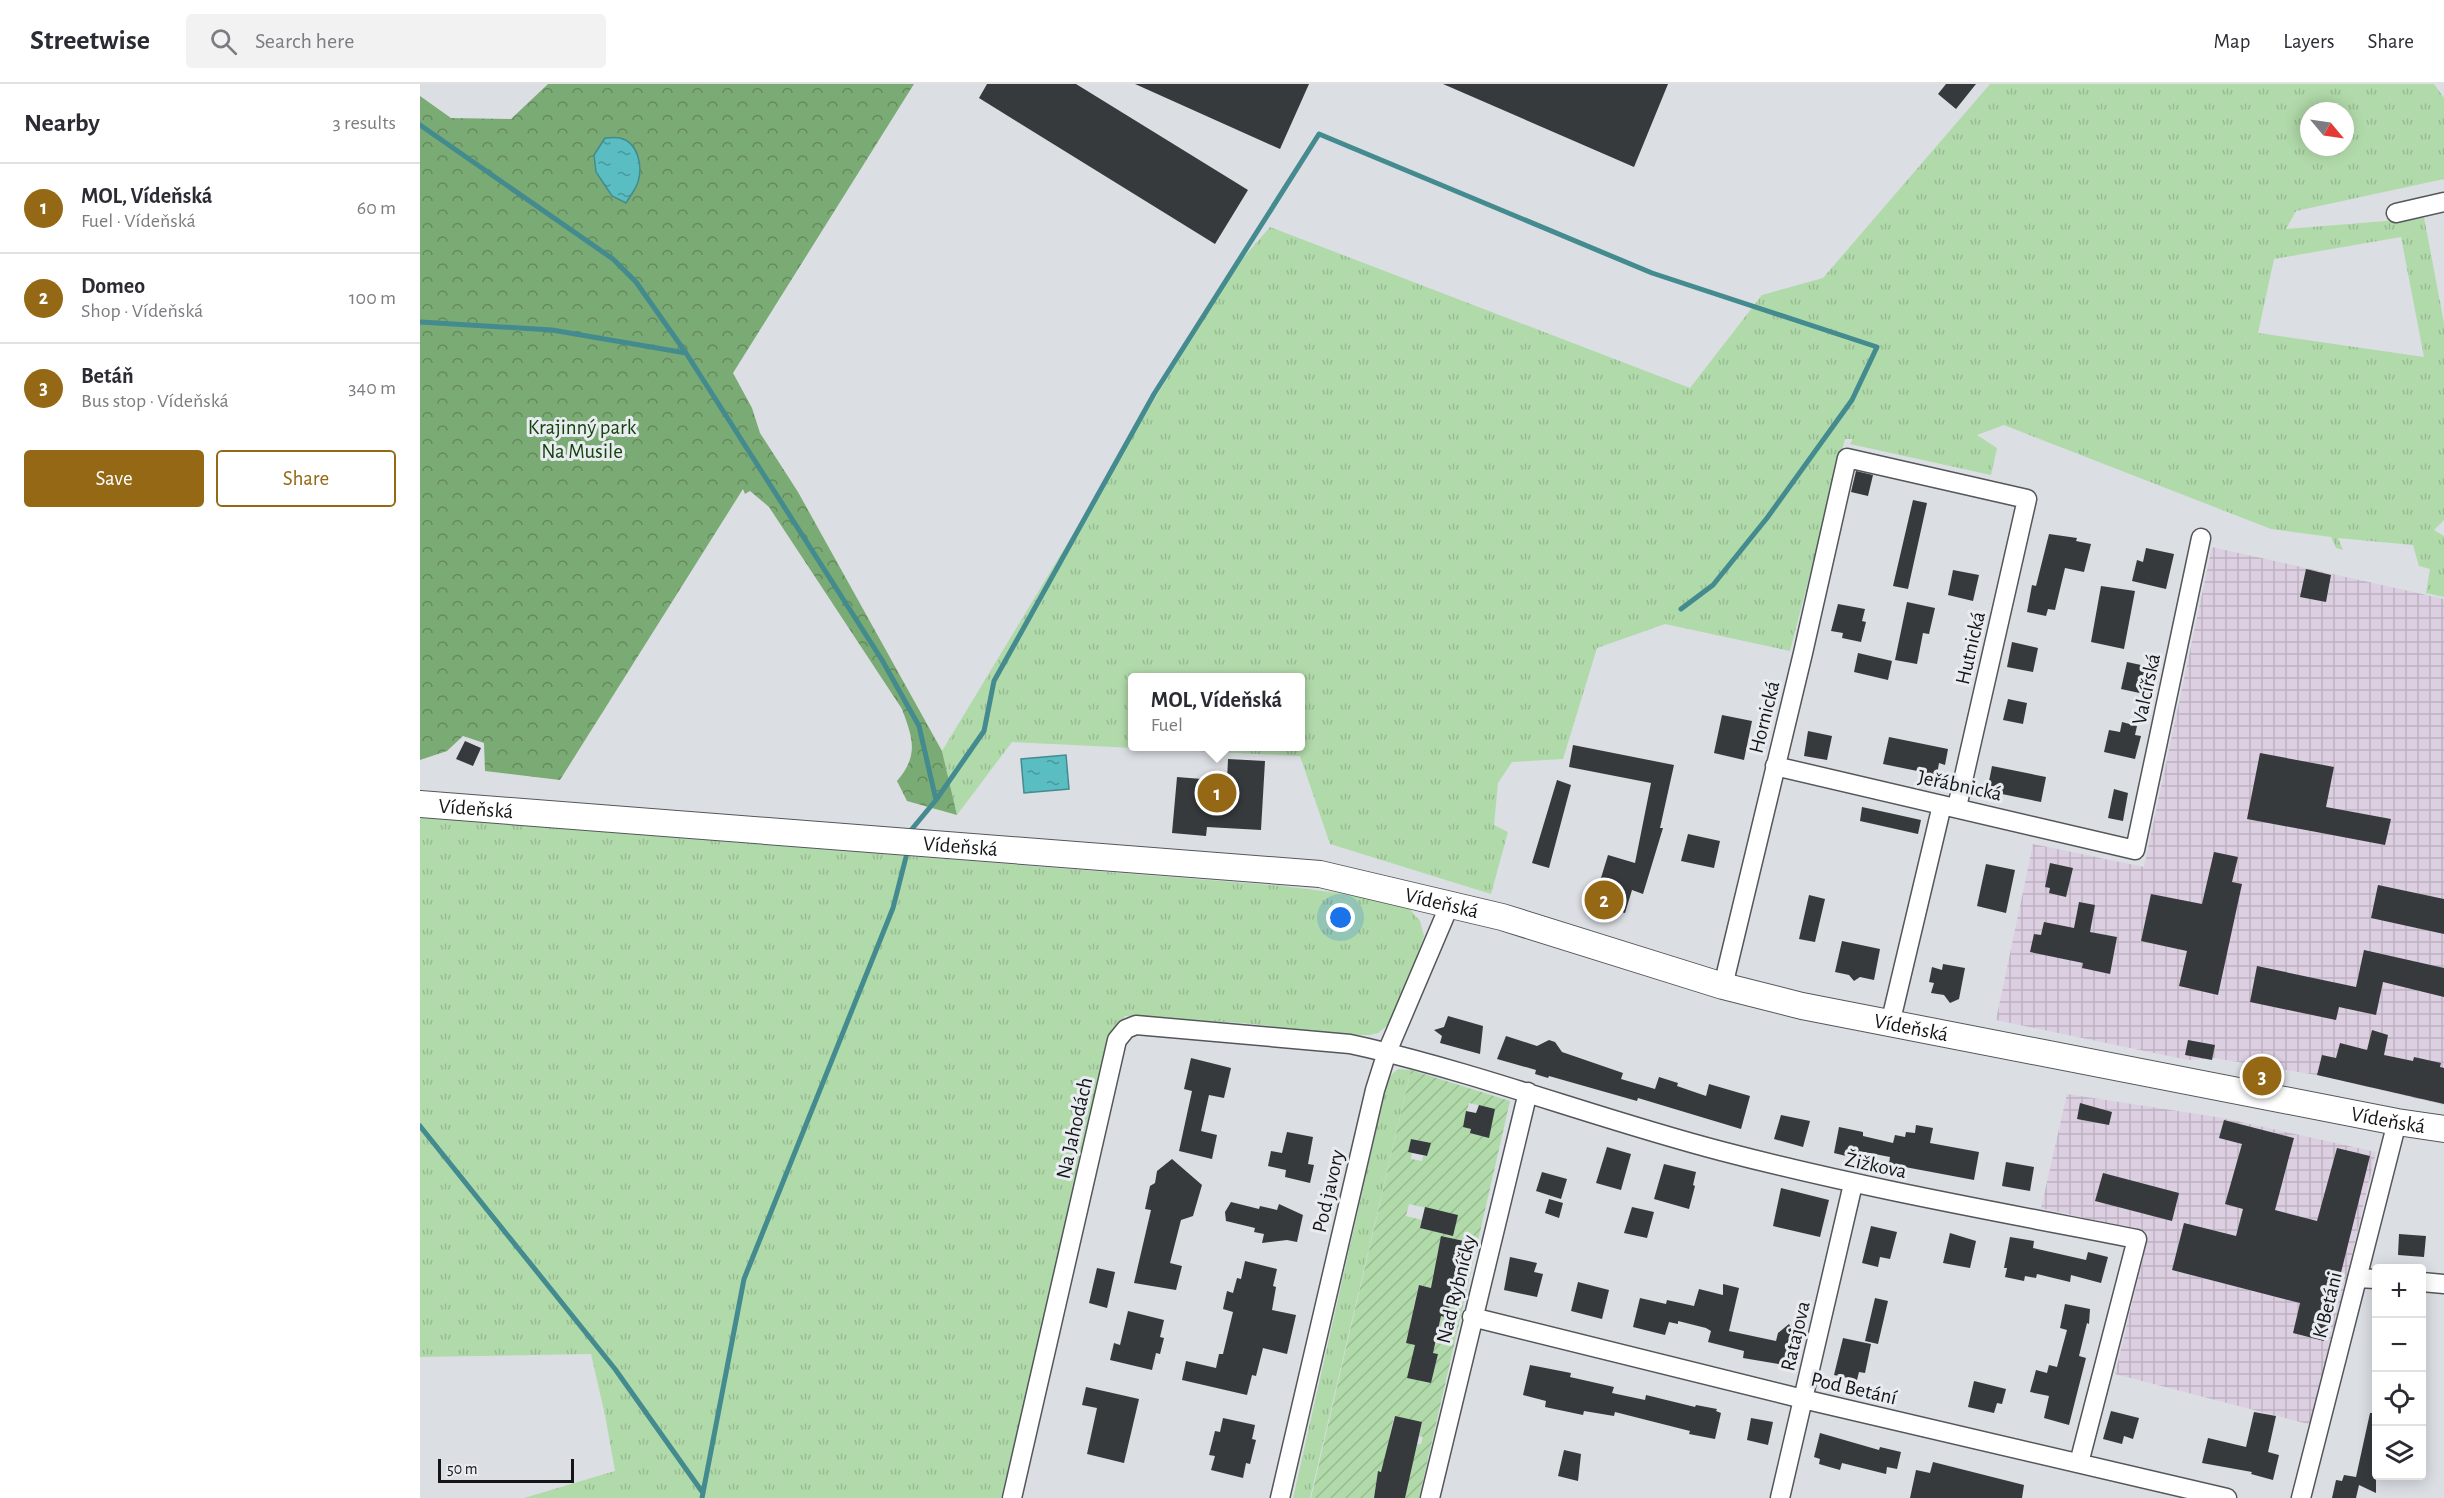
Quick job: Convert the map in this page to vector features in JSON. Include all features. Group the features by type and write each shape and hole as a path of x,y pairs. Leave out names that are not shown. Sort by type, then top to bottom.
{"main road":[{"name":"Vídeňská","path":"420,804 1320,874 1502,917 1723,986 1802,1006 2397,1122 2444,1128"}],"street":[{"path":"2396,213 2444,202"},
{"name":"Hornická","path":"1723,986 1847,458 2027,499"},
{"name":"Hutnická","path":"1890,1024 1950,806 2027,499"},
{"name":"Valcířská","path":"2135,850 2201,538"},
{"name":"Jeřábnická","path":"1775,766 2135,850"},
{"name":"Pod javory","path":"1280,1498 1375,1090 1387,1052 1450,904"},
{"name":"Na Jahodách","path":"1012,1498 1117,1040 1126,1029 1136,1025 1160,1027 1350,1044 1387,1052"},
{"name":"Žižkova","path":"1387,1052 1718,1150 1854,1184 2137,1239 2079,1463"},
{"name":"Nad Rybníčky","path":"1431,1498 1472,1317 1528,1092"},
{"name":"K Betáni","path":"2301,1498 2397,1122"},
{"name":"Ratajova","path":"1780,1498 1854,1184"},
{"path":"2357,1278 2372,1279"},
{"path":"2426,1282 2444,1284"},
{"name":"Pod Betání","path":"1472,1317 1803,1399 2227,1498"}],"shaded area":[{"path":"2212,547 2444,599 2444,1105 2317,1075 2214,1058 2188,1060 1996,1020 2033,844 2144,867"},
{"path":"2067,1094 2223,1118 2376,1152 2312,1425 2115,1374 2149,1233 2041,1208"}],"green space":[{"name":"Krajinný park Na Musile","path":"548,84 914,84 733,373 752,408 760,433 798,492 942,751 957,815 907,801 897,781 909,763 912,746 902,709 769,507 750,491 745,494 743,489 560,780 485,771 484,743 463,736 447,751 420,760 420,96 451,118 511,119"},
{"path":"1990,84 2434,84 2444,98 2444,179 2296,211 2286,229 2386,221 2423,212 2444,323 2444,520 2434,530 2444,536 2444,597 2426,593 2430,569 2419,566 2413,545 2338,538 2343,550 2336,548 2331,537 2271,529 2004,425 1977,435 1997,448 1991,475 1850,444 1853,439 1845,439 1790,651 1665,624 1597,648 1563,759 1512,762 1498,783 1494,825 1508,832 1491,894 1330,844 1300,756 1197,751 1305,751 1305,673 1128,673 1128,748 1012,742 957,815 942,751 1232,271 1270,227 1690,388 1762,295 1823,278","holes":["2401,237 2424,357 2258,333 2274,259"]},
{"path":"420,817 1283,886 1354,895 1406,905 1420,921 1424,936 1408,981 1388,1025 1378,1033 1352,1035 1242,1023 1125,1016 1112,1034 1001,1498 524,1498 615,1471 591,1354 420,1357"},
{"path":"1398,1069 1411,1070 1310,1498 1293,1498 1388,1078"},
{"path":"1411,1070 1510,1101 1419,1498 1403,1498 1391,1474 1378,1471 1374,1498 1311,1498","holes":["1469,1103 1495,1109 1471,1129 1463,1126","1411,1139 1430,1143 1427,1156 1423,1156 1422,1161 1411,1159 1412,1153 1408,1152","1409,1204 1458,1215 1436,1224 1434,1231 1420,1228 1422,1220 1406,1216","1442,1236 1464,1241 1459,1264 1436,1259","1419,1285 1431,1288 1446,1318 1441,1316 1438,1331 1415,1325 1413,1309","1429,1352 1438,1354 1431,1383 1408,1378","1394,1416 1422,1423 1419,1436 1423,1437 1421,1444 1417,1444 1415,1453 1388,1446"]}],"water":[{"path":"605,138 626,140 638,156 640,169 638,182 626,203 612,196 596,172 594,155"},
{"path":"1066,755 1069,789 1024,793 1021,759"}],"building":[{"path":"987,84 1076,84 1248,190 1215,244 979,98"},
{"path":"1135,84 1309,84 1280,149"},
{"path":"1443,84 1668,84 1634,167"},
{"path":"1946,84 1976,84 1956,109 1938,94"},
{"path":"1856,471 1873,475 1868,496 1851,492"},
{"path":"1913,500 1927,503 1908,589 1893,586"},
{"path":"2049,534 2077,538 2076,541 2091,544 2084,572 2065,568 2055,610 2048,609 2046,616 2027,612 2032,585 2036,586"},
{"path":"2146,548 2174,554 2166,589 2132,581 2137,560 2143,562"},
{"path":"2306,569 2331,575 2326,602 2300,597"},
{"path":"1953,570 1979,575 1973,601 1948,595"},
{"path":"2101,586 2135,591 2124,649 2091,642"},
{"path":"1907,602 1935,608 1929,634 1923,633 1917,664 1895,660"},
{"path":"1838,604 1865,609 1862,621 1866,622 1861,642 1842,638 1843,633 1831,631"},
{"path":"2012,642 2038,648 2033,672 2007,667"},
{"path":"1858,653 1892,661 1888,680 1854,672"},
{"path":"2127,662 2155,668 2149,695 2121,689"},
{"path":"2008,699 2027,703 2023,724 2003,720"},
{"path":"1722,715 1752,721 1744,760 1714,753"},
{"path":"2122,722 2137,726 2135,735 2141,736 2135,759 2104,752 2109,730 2120,732"},
{"path":"1808,731 1832,736 1827,760 1804,756"},
{"path":"1889,737 1948,749 1945,765 1939,763 1937,775 1883,764"},
{"path":"465,741 481,748 473,766 456,759"},
{"path":"1573,745 1674,765 1660,828 1663,828 1643,894 1632,890 1625,913 1593,904 1608,855 1635,863 1651,783 1569,767"},
{"path":"2260,753 2334,767 2326,807 2391,819 2385,845 2247,819"},
{"path":"1228,759 1265,761 1261,830 1207,827 1206,836 1172,833 1177,777 1227,781"},
{"path":"1992,766 2046,777 2041,802 1987,791"},
{"path":"1557,780 1571,785 1549,868 1532,863"},
{"path":"2114,789 2128,793 2123,821 2108,818"},
{"path":"1862,807 1921,820 1918,834 1860,821"},
{"path":"1688,834 1720,841 1714,868 1681,861"},
{"path":"2214,852 2238,857 2232,882 2242,884 2218,995 2179,986 2187,951 2141,941 2151,894 2202,904"},
{"path":"2050,863 2073,868 2066,897 2049,893 2050,888 2045,887"},
{"path":"1986,864 2015,870 2006,913 1977,906"},
{"path":"2378,885 2444,899 2444,934 2371,918"},
{"path":"1809,895 1825,899 1815,942 1799,939"},
{"path":"2079,902 2095,905 2090,932 2117,937 2110,974 2082,968 2083,963 2030,952 2034,934 2041,935 2044,922 2074,928"},
{"path":"1842,941 1880,949 1874,980 1860,977 1854,981 1849,975 1835,972"},
{"path":"2364,950 2444,968 2444,997 2383,982 2376,1015 2339,1007 2336,1020 2250,1002 2257,966 2356,987"},
{"path":"1943,964 1965,968 1959,999 1950,1003 1944,995 1931,993 1934,983 1929,982 1932,967 1942,970"},
{"path":"1448,1016 1483,1026 1480,1054 1440,1043 1442,1036 1434,1030 1444,1027"},
{"path":"2372,1030 2388,1035 2384,1055 2413,1061 2414,1057 2441,1063 2440,1067 2444,1068 2444,1104 2317,1075 2322,1055 2336,1058 2340,1043 2367,1050"},
{"path":"1506,1036 1537,1046 1549,1040 1555,1042 1562,1052 1623,1073 1621,1079 1655,1089 1659,1077 1706,1096 1709,1084 1750,1096 1741,1129 1638,1098 1637,1101 1549,1076 1548,1078 1535,1074 1536,1070 1497,1059"},
{"path":"2188,1040 2215,1045 2212,1060 2185,1055"},
{"path":"1191,1058 1231,1068 1224,1098 1209,1095 1201,1131 1217,1135 1212,1159 1179,1151 1192,1091 1184,1089"},
{"path":"2080,1103 2112,1112 2109,1125 2077,1119"},
{"path":"1479,1105 1495,1109 1489,1138 1470,1133 1471,1129 1463,1127 1466,1111 1476,1113"},
{"path":"1781,1115 1810,1121 1803,1147 1774,1139"},
{"path":"2224,1120 2294,1138 2275,1210 2317,1221 2337,1148 2370,1156 2324,1341 2293,1333 2300,1303 2172,1270 2184,1223 2236,1236 2243,1209 2225,1204 2242,1144 2219,1138"},
{"path":"1916,1125 1933,1128 1930,1143 1979,1152 1974,1180 1889,1164 1890,1157 1859,1151 1858,1159 1834,1153 1839,1127 1863,1132 1863,1136 1893,1143 1895,1135 1905,1137 1906,1132 1915,1133"},
{"path":"1287,1132 1313,1137 1308,1164 1314,1165 1310,1183 1285,1177 1286,1170 1268,1166 1271,1151 1282,1153"},
{"path":"1411,1139 1431,1143 1427,1156 1408,1152"},
{"path":"1607,1147 1631,1154 1621,1190 1596,1183"},
{"path":"1172,1159 1202,1185 1193,1216 1181,1220 1170,1263 1182,1266 1176,1290 1134,1283 1151,1210 1145,1209 1150,1186 1155,1183 1157,1171"},
{"path":"2006,1162 2034,1167 2030,1191 2002,1186"},
{"path":"1664,1164 1696,1172 1689,1209 1654,1199"},
{"path":"1542,1172 1567,1179 1561,1199 1536,1191"},
{"path":"2103,1173 2179,1193 2172,1221 2095,1201"},
{"path":"1781,1188 1829,1200 1820,1237 1773,1226"},
{"path":"1549,1199 1563,1203 1559,1218 1545,1213"},
{"path":"1231,1202 1259,1209 1260,1206 1277,1210 1279,1204 1303,1215 1297,1242 1287,1240 1262,1243 1264,1234 1254,1232 1255,1228 1226,1221 1225,1212"},
{"path":"1425,1207 1458,1215 1453,1236 1420,1228"},
{"path":"1632,1207 1654,1212 1647,1238 1624,1233"},
{"path":"1871,1226 1897,1232 1890,1259 1880,1257 1878,1267 1862,1263"},
{"path":"1950,1233 1976,1241 1970,1268 1943,1263"},
{"path":"2399,1234 2426,1236 2424,1257 2398,1255"},
{"path":"1441,1236 1464,1241 1447,1318 1441,1316 1433,1353 1438,1354 1431,1383 1407,1378 1415,1345 1406,1343 1419,1285 1431,1288"},
{"path":"2010,1237 2034,1241 2033,1248 2086,1260 2088,1252 2108,1257 2101,1283 2071,1275 2070,1282 2037,1274 2036,1278 2025,1276 2024,1281 2005,1277 2007,1268 2004,1268"},
{"path":"1510,1257 1537,1263 1534,1272 1543,1274 1537,1297 1504,1290"},
{"path":"1245,1261 1277,1269 1273,1286 1276,1287 1272,1310 1296,1315 1287,1354 1263,1348 1256,1376 1252,1375 1247,1395 1182,1380 1186,1361 1216,1368 1219,1354 1223,1354 1233,1312 1223,1309 1227,1291 1233,1293 1237,1278 1241,1279"},
{"path":"1097,1268 1115,1272 1107,1308 1089,1303"},
{"path":"1578,1282 1609,1290 1602,1319 1571,1311"},
{"path":"1723,1284 1739,1288 1729,1331 1776,1341 1778,1333 1789,1324 1796,1336 1790,1366 1743,1358 1744,1351 1708,1342 1711,1331 1706,1328 1678,1321 1678,1324 1669,1322 1665,1335 1633,1327 1640,1298 1666,1304 1667,1300 1694,1306 1699,1289 1723,1295"},
{"path":"1875,1298 1888,1301 1878,1344 1865,1341"},
{"path":"2065,1304 2090,1309 2089,1324 2087,1323 2079,1356 2086,1358 2069,1425 2044,1418 2049,1396 2030,1392 2036,1370 2047,1373 2049,1365 2057,1367 2067,1330 2060,1328"},
{"path":"1128,1311 1164,1320 1160,1337 1164,1338 1160,1354 1156,1353 1152,1370 1110,1360 1114,1343 1120,1345"},
{"path":"1843,1338 1871,1344 1865,1373 1859,1372 1857,1380 1834,1375"},
{"path":"1530,1365 1571,1373 1570,1377 1614,1387 1612,1393 1645,1400 1646,1395 1695,1407 1696,1405 1717,1409 1716,1411 1721,1413 1715,1439 1689,1434 1690,1431 1615,1412 1614,1416 1584,1411 1583,1415 1545,1407 1546,1401 1523,1395"},
{"path":"1974,1381 2006,1389 2002,1404 1997,1403 1994,1413 1968,1407"},
{"path":"1086,1387 1139,1399 1124,1463 1087,1454 1097,1408 1082,1405"},
{"path":"2111,1411 2139,1418 2133,1439 2124,1436 2122,1444 2103,1439"},
{"path":"2254,1412 2276,1416 2268,1452 2279,1455 2273,1480 2251,1474 2252,1472 2202,1463 2208,1438 2246,1447"},
{"path":"2370,1413 2372,1413 2372,1480 2376,1480 2376,1493 2359,1485 2356,1498 2332,1498 2336,1480 2342,1481 2344,1475 2356,1477"},
{"path":"1395,1416 1422,1422 1405,1498 1374,1498 1378,1471 1381,1472"},
{"path":"1223,1418 1255,1425 1252,1439 1256,1440 1250,1464 1246,1463 1243,1478 1211,1470 1215,1456 1209,1455 1215,1431 1220,1432"},
{"path":"1751,1418 1773,1422 1768,1445 1747,1440"},
{"path":"1820,1433 1879,1450 1880,1447 1901,1452 1897,1469 1887,1467 1886,1474 1842,1463 1840,1470 1819,1464 1820,1459 1814,1457"},
{"path":"1564,1450 1581,1454 1578,1481 1558,1476"},
{"path":"1933,1462 2024,1485 2022,1498 1910,1498 1916,1470 1930,1473"}],"waterway":[{"path":"420,125 613,259 636,282 686,353"},
{"path":"912,829 936,800 984,731 994,681 1154,394 1319,134 1652,273 1877,347 1852,400 1767,518 1713,585 1681,609"},
{"path":"420,322 552,330 686,353 882,660 919,726 936,800"},
{"path":"702,1498 744,1279 893,908 906,857"},
{"path":"420,1126 615,1369 703,1493"}],"place":[{"name":"MOL, Vídeňská","path":"1217,793"},
{"name":"Domeo","path":"1604,900"},
{"name":"Betáň","path":"2262,1076"}]}
